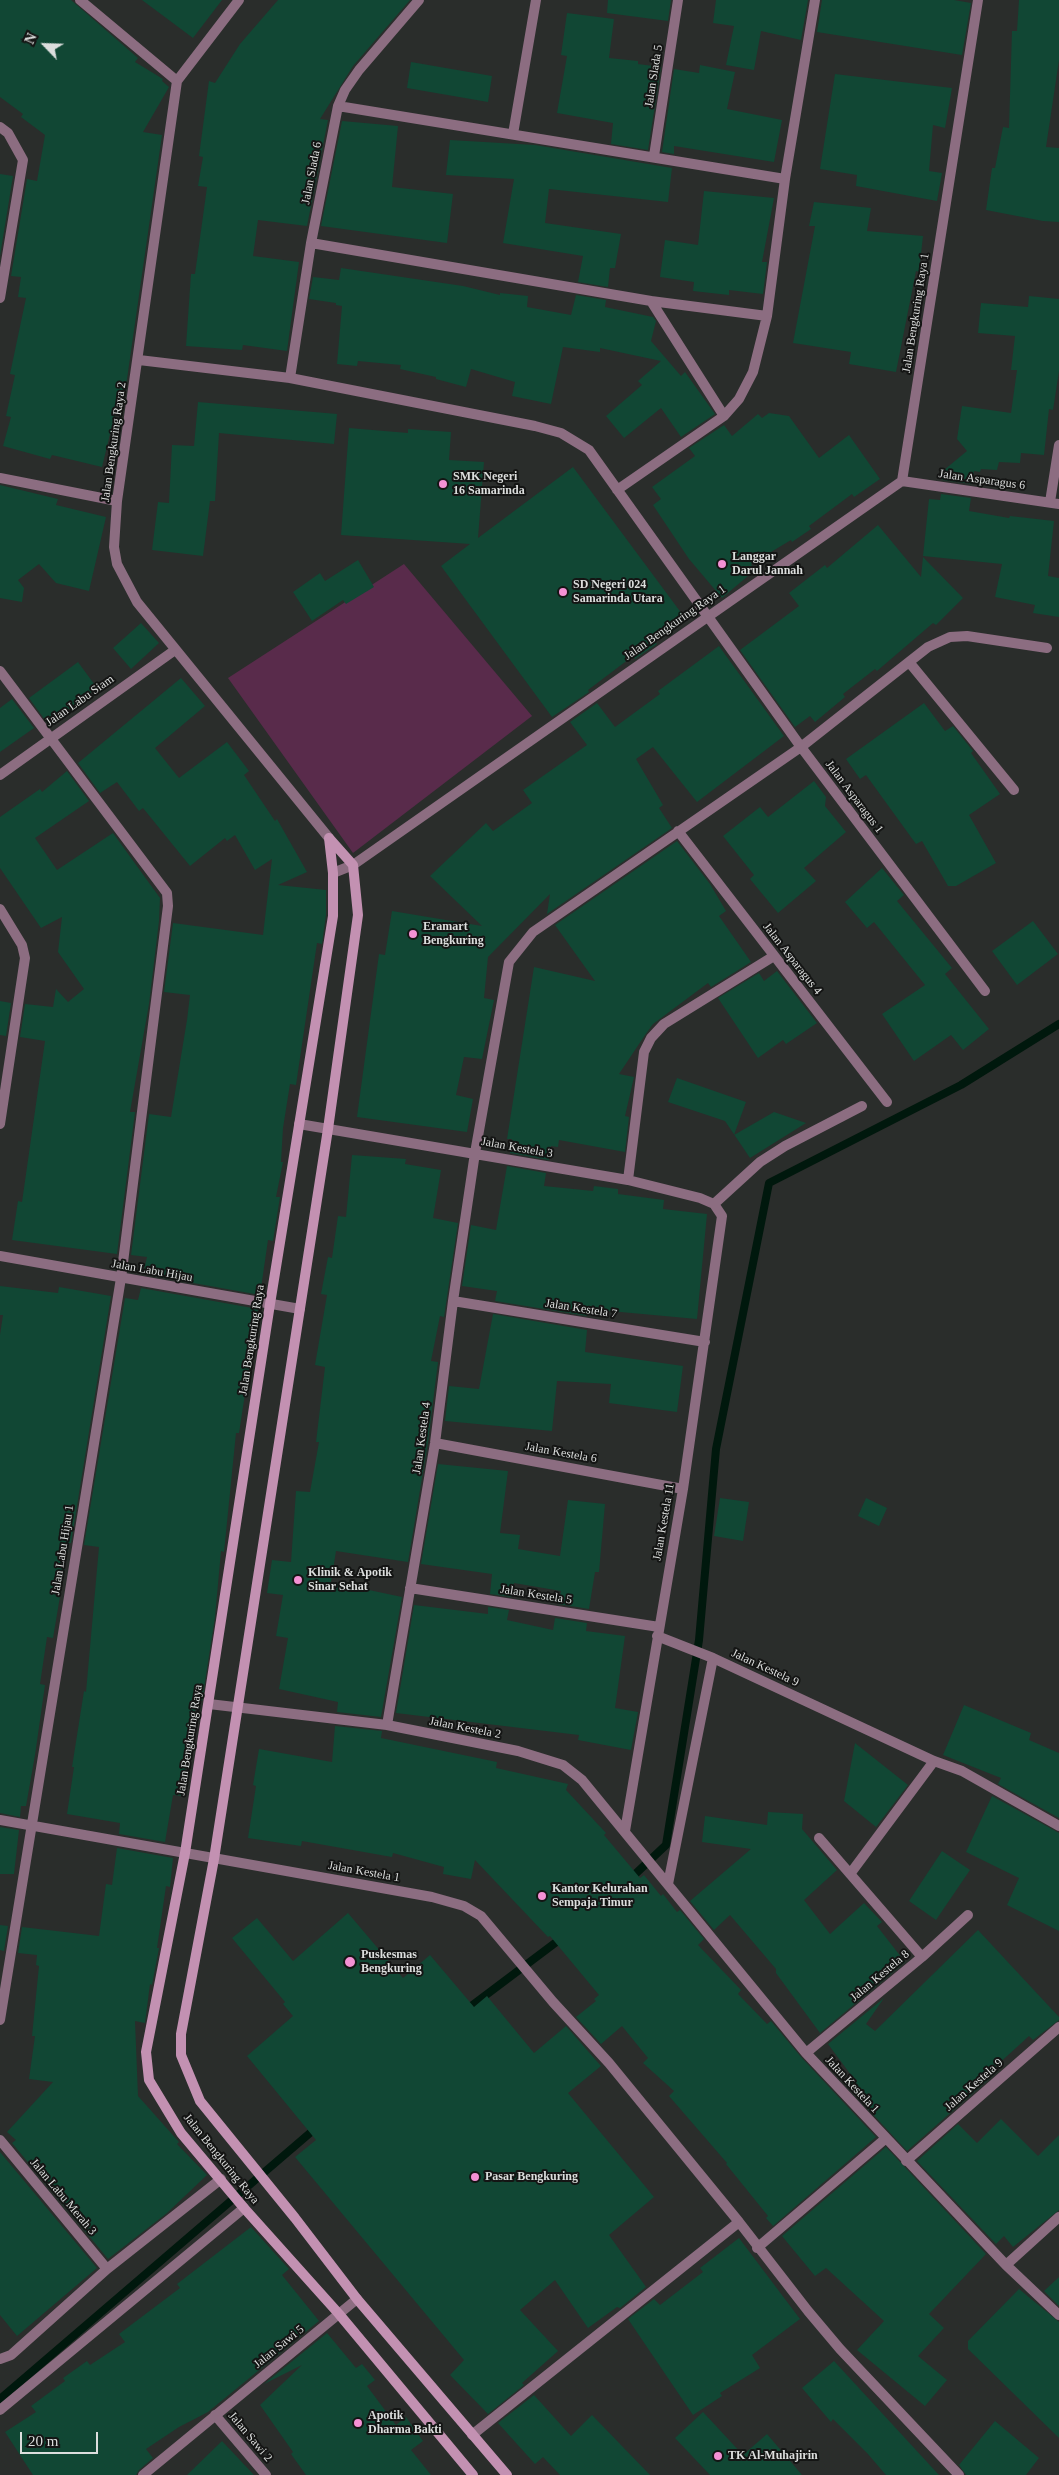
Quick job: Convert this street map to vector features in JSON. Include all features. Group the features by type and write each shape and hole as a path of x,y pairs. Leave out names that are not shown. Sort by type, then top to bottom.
{"street":[{"path":"80,0 178,81"},
{"name":"Jalan Bengkuring Raya 2","path":"239,0 178,81 139,360 117,501 114,547 117,564 136,602 329,838 354,865"},
{"name":"Jalan Slada 6","path":"290,378 311,243 338,106 345,90 359,70 419,0"},
{"path":"513,134 536,0"},
{"name":"Jalan Slada 5","path":"654,156 678,0"},
{"path":"617,490 724,416 739,399 753,372 767,316 785,180 815,0"},
{"name":"Jalan Bengkuring Raya 1","path":"333,873 354,865 706,616 902,481 978,0"},
{"path":"338,106 654,156 785,180"},
{"path":"0,127 8,133 23,160 0,298"},
{"path":"311,243 651,301 767,316"},
{"path":"651,301 724,416"},
{"name":"Jalan Asparagus 1","path":"139,360 290,378 561,433 589,450 800,746 985,991"},
{"path":"1054,503 1059,445"},
{"path":"0,478 117,501"},
{"name":"Jalan Asparagus 6","path":"902,481 1054,503"},
{"name":"Jalan Kestela 4","path":"388,1726 435,1443 452,1301 509,962 533,932 800,746 928,647 950,637 967,636 1047,648"},
{"name":"Jalan Labu Siam","path":"0,775 50,737 175,650"},
{"path":"909,662 1014,790"},
{"name":"Jalan Labu Hijau 1","path":"0,671 167,893 168,900 121,1278 30,1826"},
{"name":"Jalan Asparagus 4","path":"678,831 887,1102"},
{"path":"329,838 333,873"},
{"name":"Jalan Bengkuring Raya","path":"354,865 358,915 328,1129 214,1859 181,2034 181,2055 200,2101 358,2299 506,2475"},
{"name":"Jalan Bengkuring Raya","path":"333,873 333,916 270,1304 209,1704 185,1853 146,2052 149,2080 181,2133 339,2314 473,2475"},
{"path":"0,909 22,945 25,958 0,1124"},
{"path":"628,1180 644,1052 651,1038 664,1024 774,956"},
{"path":"714,1204 760,1162 785,1146 862,1106"},
{"name":"Jalan Kestela 3","path":"299,1124 628,1180 700,1198 714,1204"},
{"name":"Jalan Kestela 11","path":"625,1831 661,1634 705,1342 722,1216 714,1204"},
{"name":"Jalan Labu Hijau","path":"0,1256 300,1309"},
{"name":"Jalan Kestela 7","path":"452,1301 705,1342"},
{"name":"Jalan Kestela 6","path":"435,1443 683,1489"},
{"name":"Jalan Kestela 5","path":"410,1588 661,1634 713,1658"},
{"name":"Jalan Kestela 9","path":"668,1884 713,1658 934,1761 962,1771 1059,1826"},
{"name":"Jalan Kestela 2","path":"209,1704 238,1706 388,1726 518,1751 563,1765 582,1780 648,1861"},
{"path":"850,1874 934,1761"},
{"name":"Jalan Kestela 1","path":"0,1820 432,1897 464,1906 482,1916 526,1970 610,2063 840,2349 959,2475"},
{"path":"0,2020 30,1826"},
{"path":"819,1838 922,1957"},
{"name":"Jalan Kestela 1","path":"648,1861 806,2053 1006,2266 1059,2315"},
{"name":"Jalan Kestela 8","path":"806,2053 922,1957 968,1915"},
{"name":"Jalan Kestela 9","path":"906,2161 1059,2027"},
{"path":"757,2248 885,2138"},
{"name":"Jalan Labu Merah 3","path":"0,2140 107,2269"},
{"path":"0,2359 11,2355 107,2269 224,2183"},
{"path":"0,2410 241,2204"},
{"path":"1006,2266 1059,2217"},
{"path":"472,2435 739,2222"},
{"name":"Jalan Sawi 5","path":"143,2475 358,2299"},
{"name":"Jalan Sawi 2","path":"215,2415 266,2475"}],"shaded area":[{"path":"404,564 532,716 353,853 228,678"}],"building":[{"path":"0,0 71,0 138,58 135,62 163,79 162,81 169,87 143,132 162,135 124,402 118,401 102,467 52,455 50,459 3,446 11,417 6,416 15,375 10,374 26,298 18,297 21,277 11,276 27,179 37,181 45,135 21,117 23,114 0,97"},
{"path":"142,0 222,0 193,38"},
{"path":"278,0 410,0 353,66 320,119 328,120 307,226 258,220 253,256 299,262 287,351 243,345 242,350 186,346 191,274 195,274 207,187 198,186 203,157 199,156 209,81 215,83 240,44"},
{"path":"608,0 671,0 668,21 607,13"},
{"path":"716,0 808,0 801,40 761,31 754,70 726,65 734,26 713,23"},
{"path":"822,0 954,0 971,3 962,55 817,32"},
{"path":"1019,0 1059,0 1059,60 1046,147 1059,148 1059,222 1043,221 986,210 992,168 995,168 1003,127 1009,128 1012,31 1017,31"},
{"path":"567,13 614,19 609,58 638,61 638,64 661,67 648,150 611,144 613,123 557,113 567,56 561,55"},
{"path":"411,62 492,76 488,102 407,88"},
{"path":"700,65 735,72 727,109 782,120 774,162 674,146 674,154 662,152 674,69 699,73"},
{"path":"835,74 952,88 945,128 933,125 929,171 942,173 937,201 856,186 857,175 820,169"},
{"path":"342,121 398,126 392,187 453,194 447,243 321,226"},
{"path":"450,140 535,145 672,168 668,202 549,189 545,223 621,234 615,268 610,268 608,287 578,282 583,256 503,243 514,179 446,175"},
{"path":"0,174 13,176 0,256"},
{"path":"704,191 774,198 762,262 767,262 763,294 729,290 729,295 693,291 694,282 660,277 665,240 698,245"},
{"path":"814,202 871,208 867,231 923,236 919,272 916,271 896,372 849,364 851,352 793,343 815,226 809,226"},
{"path":"341,268 463,286 500,295 500,293 528,296 527,307 571,315 576,295 606,300 605,307 653,317 656,321 651,341 681,376 685,372 715,414 681,437 661,408 624,438 606,416 642,385 638,381 661,361 600,348 600,352 563,347 551,404 512,396 515,382 471,369 466,387 436,379 436,377 400,369 401,365 358,361 357,366 337,364 342,306 336,305 336,303 309,299 313,277 339,280"},
{"path":"1029,296 1059,299 1059,371 1053,410 1049,409 1044,455 1021,453 1020,463 999,462 997,470 981,469 980,472 974,471 972,484 942,480 944,470 967,451 957,439 962,406 1011,413 1017,370 1011,370 1015,336 978,333 981,303 1028,307"},
{"path":"198,402 337,414 334,444 219,433 215,501 210,501 203,556 152,550 158,502 169,503 172,445 194,446"},
{"path":"769,413 789,416 819,458 849,435 880,479 854,497 852,494 809,526 811,529 792,542 791,540 751,564 755,570 722,598 689,559 653,505 661,499 652,487 695,456 689,448 724,425 732,436 758,414 762,418"},
{"name":"SD Negeri 024 Samarinda Utara","path":"349,428 408,433 408,429 451,432 449,460 484,462 478,538 573,467 685,618 654,641 657,644 635,659 633,656 588,690 589,692 552,717 441,566 470,544 341,535"},
{"path":"0,485 58,499 56,505 106,517 89,591 56,583 39,564 18,580 24,588 22,602 0,598"},
{"path":"941,494 971,498 969,511 1009,518 1010,516 1054,521 1048,576 1059,578 1059,617 1033,613 1035,605 995,597 1002,564 923,556 929,499 940,500"},
{"path":"878,525 921,577 923,557 963,598 936,625 933,623 877,671 875,669 843,694 845,697 815,722 810,716 795,727 740,650 799,606 789,593 825,565 827,568"},
{"path":"358,560 374,587 346,604 343,600 312,621 293,592 320,573 325,581"},
{"path":"141,623 159,643 131,669 113,648"},
{"path":"719,646 784,736 697,802 653,747 636,759 663,805 659,808 672,828 547,914 550,894 488,957 484,998 494,1000 482,1059 464,1057 456,1095 473,1099 467,1132 357,1117 379,954 385,955 392,911 482,926 430,876 486,823 493,831 532,803 523,790 587,745 570,722 597,703 615,727 660,694 658,691"},
{"path":"78,662 97,688 58,717 55,713 45,720 29,698"},
{"path":"181,678 205,706 155,748 179,778 227,742 249,771 244,775 275,821 277,819 307,872 278,885 326,890 326,915 322,944 317,943 296,1085 290,1084 283,1128 281,1162 283,1162 276,1197 280,1197 273,1241 268,1240 260,1295 143,1274 147,1257 131,1255 149,1114 171,1117 187,1020 190,995 164,992 173,923 263,935 272,859 255,870 235,835 227,841 225,838 190,866 143,808 139,811 117,782 100,793 78,763"},
{"path":"12,699 34,728 0,752 0,708"},
{"path":"924,703 945,731 953,726 973,751 971,753 1000,794 969,815 996,863 956,886 948,886 922,841 916,844 866,775 860,779 846,759"},
{"path":"67,771 89,801 35,838 57,870 113,833 160,898 149,1004 130,1112 135,1112 117,1254 12,1240 18,1201 22,1202 45,1041 20,1037 25,1004 53,1007 56,989 68,1002 84,989 58,952 62,917 41,928 0,868 0,817 40,789 42,792"},
{"path":"814,781 826,797 825,806 846,832 804,868 816,881 778,913 750,879 754,875 723,836 760,807 768,817"},
{"path":"677,841 710,884 726,911 719,916 751,962 711,987 708,983 653,1024 619,1074 634,1077 625,1116 629,1117 625,1152 559,1140 558,1147 551,1146 549,1160 510,1153 512,1139 507,1139 534,967 595,981 555,925"},
{"path":"882,868 904,895 897,901 952,968 945,974 989,1029 963,1050 951,1035 914,1061 882,1014 925,985 874,922 867,928 845,902"},
{"path":"1033,921 1058,954 1017,985 992,951"},
{"path":"777,971 817,1023 786,1044 783,1040 758,1058 718,998 759,973 764,981"},
{"path":"0,1001 11,1003 6,1036 0,1035"},
{"path":"677,1078 746,1102 734,1135 725,1121 668,1102"},
{"path":"774,1112 806,1123 750,1158 734,1135"},
{"path":"352,1155 406,1159 405,1164 441,1170 433,1218 458,1223 444,1317 440,1316 431,1361 438,1362 428,1442 408,1562 336,1551 331,1582 402,1597 381,1717 337,1712 338,1702 279,1689 288,1638 276,1636 283,1595 267,1593 272,1560 291,1562 296,1491 310,1492 319,1442 316,1442 325,1367 315,1365 327,1295 321,1294 328,1257 332,1258 338,1216 346,1217"},
{"path":"507,1166 546,1173 544,1186 593,1191 594,1186 618,1189 618,1194 664,1200 663,1209 707,1214 697,1319 588,1309 587,1316 495,1301 497,1291 462,1286 471,1225 496,1230"},
{"path":"0,1286 58,1293 59,1287 111,1296 71,1543 69,1543 53,1638 47,1637 40,1684 45,1685 35,1755 26,1806 21,1806 20,1817 0,1813 0,1335 3,1315 0,1315"},
{"path":"141,1288 258,1309 239,1433 236,1433 224,1552 221,1551 215,1617 202,1701 197,1701 189,1738 182,1796 173,1795 165,1842 119,1834 120,1823 67,1814 74,1767 72,1767 84,1691 86,1692 99,1547 84,1545 125,1298 138,1300"},
{"path":"493,1314 587,1330 585,1352 683,1366 677,1412 609,1403 611,1384 557,1381 552,1431 445,1421 449,1386 479,1389"},
{"path":"438,1464 508,1471 500,1533 520,1535 518,1549 560,1556 568,1500 605,1504 599,1572 595,1572 589,1609 558,1604 561,1591 514,1583 511,1597 490,1594 492,1574 421,1564"},
{"path":"720,1498 749,1502 743,1541 714,1536"},
{"path":"866,1498 887,1508 879,1526 858,1516"},
{"path":"414,1605 488,1614 488,1607 509,1610 507,1620 553,1630 555,1618 587,1623 586,1631 625,1636 615,1708 638,1712 631,1750 578,1740 579,1735 396,1713"},
{"path":"964,1705 1031,1733 1029,1740 1059,1753 1059,1818 998,1784 1001,1778 943,1755"},
{"path":"335,1726 382,1731 381,1738 497,1762 496,1768 568,1784 566,1790 606,1833 604,1835 640,1878 644,1875 661,1896 663,1894 677,1912 680,1910 704,1939 698,1945 741,1990 738,1994 767,2024 771,2021 801,2057 876,2137 773,2226 766,2218 768,2216 727,2163 669,2096 674,2091 643,2063 648,2058 622,2026 601,2044 576,2017 596,2001 594,1999 599,1995 550,1936 548,1937 475,1860 471,1879 443,1874 444,1867 393,1853 392,1857 302,1841 301,1846 248,1838 256,1786 253,1785 259,1749 332,1762"},
{"path":"855,1743 908,1785 876,1827 844,1801"},
{"path":"992,1796 1059,1833 1059,1931 1007,1905 1019,1878 966,1852"},
{"path":"768,1812 803,1814 802,1829 837,1870 804,1900 830,1934 864,1903 882,1922 877,1926 905,1962 820,2033 776,1973 776,1969 730,1915 714,1930 690,1901 751,1849 702,1842 705,1816 767,1825"},
{"path":"0,1827 19,1830 14,1874 0,1874"},
{"path":"117,1848 173,1858 170,1887 166,1886 157,1948 159,1948 152,1985 150,1984 145,2023 135,2021 138,2096 179,2142 177,2144 207,2175 167,2213 108,2259 12,2143 16,2140 7,2132 53,2082 29,2079 35,2036 32,2036 39,1966 36,1965 37,1955 18,1953 22,1927 99,1936 106,1884 112,1885"},
{"path":"942,1851 970,1870 936,1920 909,1901"},
{"name":"Pasar Bengkuring","path":"348,1913 403,1978 430,1955 474,2007 487,1996 534,2053 566,2026 601,2066 568,2093 654,2197 609,2235 646,2287 620,2308 617,2307 588,2328 555,2280 520,2310 558,2351 522,2383 524,2385 488,2414 450,2375 464,2360 295,2157 316,2140 247,2056 293,2016 283,2004 285,2002 232,1938 257,1918 293,1961"},
{"path":"0,1925 8,1926 4,1951 0,1950"},
{"path":"978,1930 1059,2017 1059,2020 1033,2040 1029,2036 995,2067 998,2071 907,2151 843,2082 851,2075 828,2044 884,1998 866,2024 875,2031"},
{"path":"1001,2119 1038,2156 1059,2135 1059,2210 1013,2247 1004,2236 996,2244 917,2161 958,2124 977,2143"},
{"path":"886,2147 986,2254 929,2314 944,2328 918,2356 947,2380 925,2406 857,2350 884,2321 826,2268 815,2276 782,2236"},
{"path":"0,2152 97,2268 17,2336 0,2315"},
{"path":"251,2227 289,2269 282,2275 319,2321 208,2412 179,2427 146,2449 153,2458 136,2475 33,2475 5,2432 36,2412 31,2406 65,2381 63,2378 87,2361 90,2365 125,2342 119,2334 180,2288 177,2284"},
{"path":"739,2238 800,2319 752,2355 760,2368 720,2393 722,2396 693,2415 628,2319 654,2299 660,2305 703,2272 700,2268"},
{"path":"1059,2277 1059,2306 1044,2291"},
{"path":"1019,2289 1059,2322 1059,2438 968,2349 968,2341"},
{"path":"327,2333 356,2368 362,2364 375,2380 367,2386 396,2425 406,2417 423,2441 411,2450 431,2475 306,2475 291,2454 293,2452 260,2405 302,2365 264,2384"},
{"path":"834,2361 939,2475 886,2475 833,2419 831,2422 802,2388"},
{"path":"534,2395 571,2436 592,2415 650,2475 560,2475 543,2457 535,2464 498,2423"},
{"name":"TK Al-Muhajirin","path":"703,2412 743,2455 767,2434 802,2475 710,2475 675,2438"},
{"path":"995,2421 1039,2458 1026,2475 966,2475 959,2465"},
{"path":"222,2441 254,2475 187,2475"}],"waterway":[{"path":"630,1879 666,1845 699,1640 716,1449 769,1183 961,1085 1059,1024"},
{"path":"466,2010 563,1937"},
{"path":"0,2399 317,2127"}],"place":[{"name":"SMK Negeri 16 Samarinda","path":"443,484"},
{"name":"Langgar Darul Jannah","path":"722,564"},
{"name":"SD Negeri 024 Samarinda Utara","path":"563,592"},
{"name":"Eramart Bengkuring","path":"413,934"},
{"name":"Klinik & Apotik Sinar Sehat","path":"298,1580"},
{"name":"Kantor Kelurahan Sempaja Timur","path":"542,1896"},
{"name":"Puskesmas Bengkuring","path":"350,1962"},
{"name":"Pasar Bengkuring","path":"475,2177"},
{"name":"Apotik Dharma Bakti","path":"358,2423"},
{"name":"TK Al-Muhajirin","path":"718,2456"}]}
